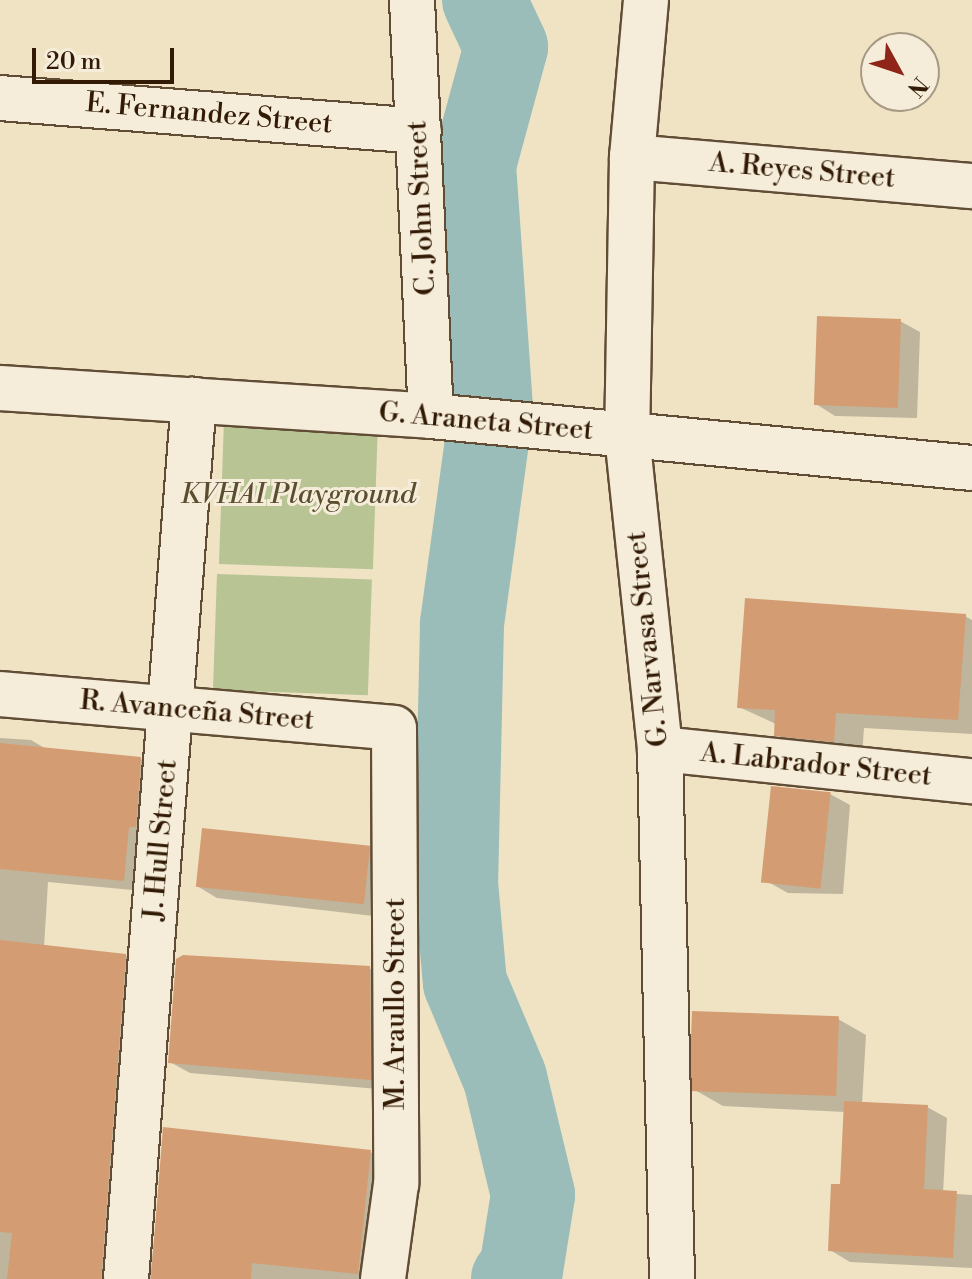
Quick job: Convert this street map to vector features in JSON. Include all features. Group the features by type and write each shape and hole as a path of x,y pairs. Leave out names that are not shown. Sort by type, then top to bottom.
{"street":[{"name":"C. John Street","path":"412,0 431,416"},
{"name":"G. Narvasa Street","path":"646,0 632,157 627,435 660,749 672,1279"},
{"name":"E. Fernandez Street","path":"0,98 419,131"},
{"name":"A. Reyes Street","path":"632,157 972,186"},
{"name":"G. Araneta Street","path":"0,388 431,416 972,468"},
{"name":"J. Hull Street","path":"126,1279 194,400"},
{"name":"R. Avanceña Street","path":"0,694 394,728"},
{"name":"M. Araullo Street","path":"383,1279 396,1184 394,728"},
{"name":"A. Labrador Street","path":"660,749 972,781"}],"green space":[{"name":"KVHAI Playground","path":"224,420 378,425 373,569 219,564"},
{"path":"217,574 372,579 368,695 213,690"}],"building":[{"path":"817,316 901,319 898,408 814,405"},
{"path":"745,598 966,614 958,720 836,713 834,742 774,736 775,710 737,708"},
{"path":"0,743 141,757 136,827 129,827 124,881 0,869"},
{"path":"771,786 831,792 821,889 761,882"},
{"path":"202,828 370,846 364,904 196,887"},
{"path":"0,940 126,954 101,1279 7,1279 12,1233 0,1232"},
{"path":"183,955 370,966 371,1080 168,1063 176,959"},
{"path":"692,1011 839,1016 836,1096 689,1091"},
{"path":"844,1101 928,1105 924,1189 957,1191 953,1258 828,1251 831,1184 840,1184"},
{"path":"163,1127 371,1150 358,1274 252,1263 251,1279 151,1279"}],"waterway":[{"path":"484,0 506,47 474,165 491,408"},
{"path":"487,441 462,624 456,883 465,983 505,1078 533,1195 521,1270 513,1279"}]}
